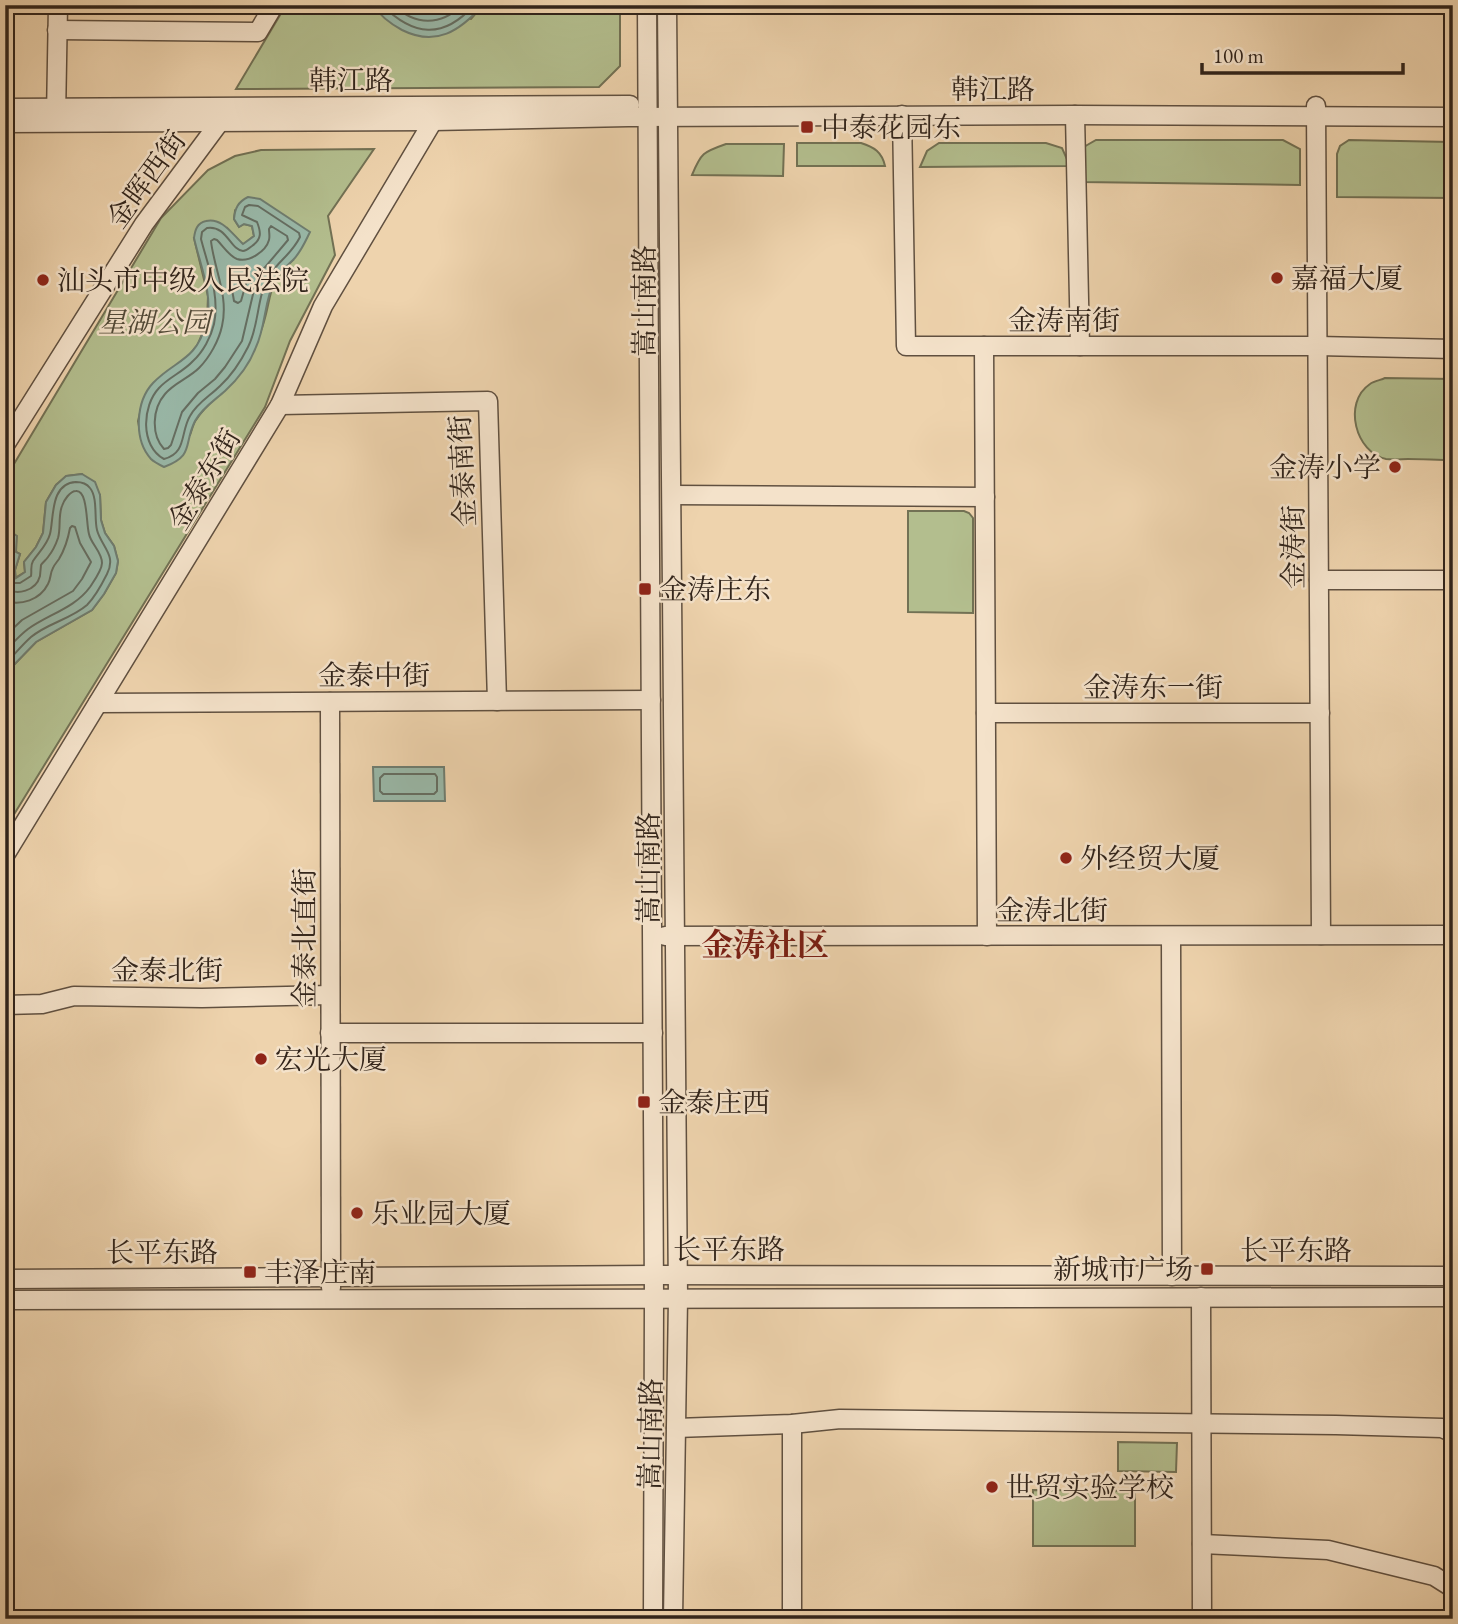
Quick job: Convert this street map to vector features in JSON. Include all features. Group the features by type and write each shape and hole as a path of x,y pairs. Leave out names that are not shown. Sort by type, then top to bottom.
{"street":[{"path":"56,115 58,5"},
{"path":"57,30 258,32 274,5"},
{"path":"647,5 648,111"},
{"name":"嵩山南路","path":"667,5 678,1275 673,1619"},
{"name":"韩江路","path":"5,123 56,115 668,111 1074,103 1453,117"},
{"name":"韩江路","path":"668,111 902,116 1075,115 1453,105"},
{"name":"韩江路","path":"5,108 56,115 219,123 433,121 648,111"},
{"name":"金涛街","path":"1316,110 1321,935"},
{"name":"嵩山南路","path":"648,111 654,1275 653,1619"},
{"path":"1075,115 1080,346"},
{"name":"金涛南街","path":"902,116 906,346 1318,346 1453,349"},
{"name":"金泰东街","path":"5,855 280,405 323,306 433,121"},
{"name":"金晖西街","path":"5,445 144,224 219,123"},
{"path":"984,346 987,936"},
{"name":"金泰南街","path":"280,405 488,401 497,701"},
{"path":"671,495 985,497"},
{"path":"1319,580 1453,579"},
{"name":"金泰中街","path":"98,703 651,700"},
{"name":"金泰北直街","path":"330,702 331,1299"},
{"name":"金涛东一街","path":"986,713 1320,713"},
{"name":"金涛北街","path":"652,936 1453,935"},
{"path":"1171,936 1172,1276"},
{"name":"金泰北街","path":"5,1005 42,1004 74,996 202,998 330,995"},
{"path":"330,1032 653,1032"},
{"name":"长平东路","path":"5,1279 654,1275 1453,1276"},
{"path":"1201,1297 1202,1619"},
{"name":"长平东路","path":"5,1300 1453,1297"},
{"path":"676,1428 792,1424 840,1419 1336,1425 1442,1428 1453,1433"},
{"path":"792,1424 792,1619"},
{"path":"1202,1544 1328,1550 1434,1576 1453,1588"}],"green space":[{"path":"286,5 373,5 376,9 471,19 483,5 620,5 620,66 599,87 236,89"},
{"path":"1096,140 1283,140 1300,149 1300,185 1082,182 1082,148"},
{"path":"1349,140 1451,142 1453,198 1337,197 1337,154 1340,146"},
{"path":"797,143 861,143 877,151 885,166 797,166"},
{"path":"939,143 1046,143 1062,148 1070,166 920,167 927,151"},
{"path":"726,144 784,144 783,176 692,175 704,154"},
{"name":"星湖公园","path":"374,149 328,216 335,255 290,341 265,407 5,829 5,674 36,642 92,610 116,573 118,561 101,520 100,495 82,474 67,476 56,485 46,502 43,533 24,562 25,572 15,578 20,554 16,552 8,530 5,532 5,479 161,218 208,170 235,156 261,150","holes":["235,211 293,260 274,285 262,328 242,372 201,412 190,435 141,438 138,421 143,401 168,372 188,357 198,344 207,322 208,296 194,238 227,228 243,245 254,236 252,226 244,224 239,227 234,219"]},
{"path":"1385,378 1453,379 1453,460 1386,459 1367,447 1356,426 1356,403 1361,392 1370,384"},
{"path":"908,511 964,511 973,518 973,613 908,612"},
{"path":"1118,1442 1177,1443 1176,1472 1118,1471"},
{"path":"1033,1490 1135,1491 1135,1546 1033,1546"}],"water":[{"path":"373,5 483,5 456,29 447,34 426,37 398,28"},
{"path":"248,197 260,199 310,232 298,254 275,280 259,339 247,365 230,386 198,416 191,429 187,448 180,458 164,467 152,460 145,451 139,431 140,410 153,383 197,346 206,324 207,292 194,238 195,232 203,222 212,220 227,228 243,244 254,236 252,226 244,224 239,227 234,219 238,206"},
{"path":"82,474 95,482 100,495 101,520 118,561 116,573 92,610 36,642 5,674 5,532 8,530 17,536 16,552 20,554 15,570 16,578 25,572 24,562 43,533 46,502 56,485 66,476"},
{"path":"373,767 444,767 445,801 374,801"}],"place":[{"name":"中泰花园东","path":"807,127"},
{"name":"嘉福大厦","path":"1277,278"},
{"name":"汕头市中级人民法院","path":"43,280"},
{"name":"金涛小学","path":"1395,467"},
{"name":"金涛庄东","path":"645,589"},
{"name":"外经贸大厦","path":"1066,858"},
{"name":"宏光大厦","path":"261,1059"},
{"name":"金泰庄西","path":"644,1102"},
{"name":"乐业园大厦","path":"357,1213"},
{"name":"新城市广场","path":"1207,1269"},
{"name":"丰泽庄南","path":"250,1272"},
{"name":"世贸实验学校","path":"992,1487"}],"district":[{"name":"金涛社区","path":"765,945"}]}
